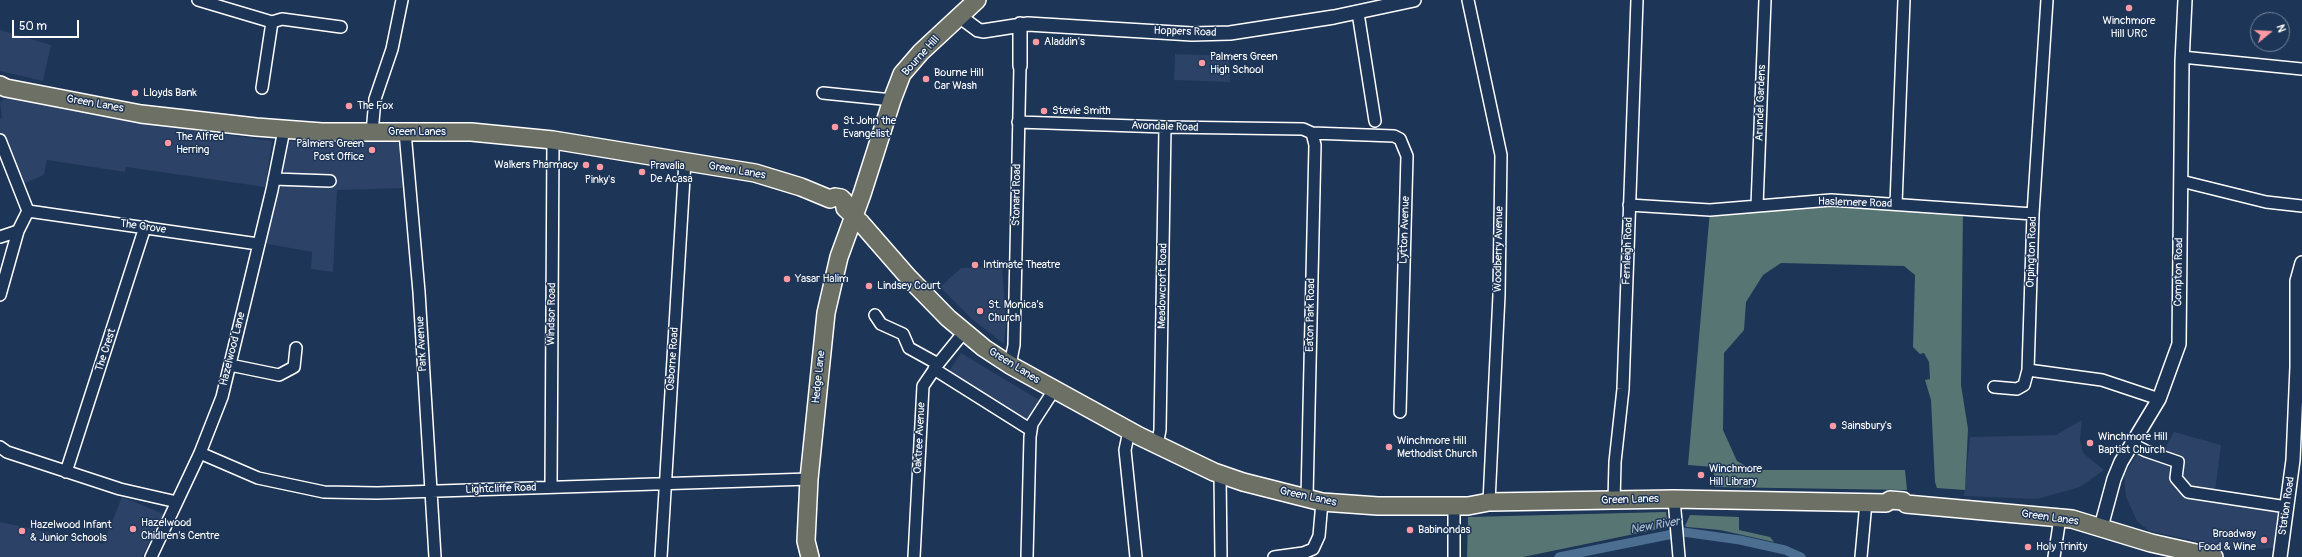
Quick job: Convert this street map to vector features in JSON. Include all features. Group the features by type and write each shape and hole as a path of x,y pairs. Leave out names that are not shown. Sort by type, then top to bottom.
{"main road":[{"name":"Bourne Hill","path":"849,212 862,194 892,100 902,74 921,52 977,0"},
{"name":"Green Lanes","path":"0,84 6,88 141,114 284,130 372,133 477,133 553,140 685,161 773,178 830,199 831,206 836,209 849,212 914,284 964,332 1010,365 1129,431 1220,474 1243,482 1315,500 1378,506 1468,506 1489,502 1674,499 1866,502 1886,503 1890,507 1903,508 1906,504 2060,518 2101,528 2151,543 2214,557"},
{"name":"Hedge Lane","path":"806,552 809,479 826,313 849,212"}],"street":[{"path":"198,0 272,22 282,19 341,27"},
{"path":"372,133 375,99 392,49 402,0"},
{"name":"Hoppers Road","path":"959,16 978,30 983,31 1020,24 1192,34 1230,33 1266,29 1358,13 1414,0"},
{"name":"Woodberry Avenue","path":"1468,0 1501,155 1499,295 1489,502"},
{"name":"Fernleigh Road","path":"1614,501 1623,388 1637,0"},
{"name":"Arundel Gardens","path":"1757,206 1765,0"},
{"path":"1896,204 1904,0"},
{"name":"Orpington Road","path":"2028,370 2033,214 2047,0"},
{"name":"Compton Road","path":"2101,528 2114,479 2158,399 2179,344 2182,57 2185,0"},
{"path":"1358,13 1375,121"},
{"path":"262,88 272,22"},
{"name":"Stonard Road","path":"1010,365 1014,346 1020,24"},
{"path":"2182,57 2302,69"},
{"path":"823,93 892,100"},
{"name":"Avondale Road","path":"1018,117 1165,127 1303,130 1312,133"},
{"name":"Meadowcroft Road","path":"1157,445 1161,422 1165,127"},
{"name":"Hazelwood Lane","path":"151,557 200,453 222,397 274,179 284,130"},
{"name":"Park Avenue","path":"405,132 419,292 435,557"},
{"name":"Lytton Avenue","path":"1312,133 1394,136 1401,141 1407,154 1400,412"},
{"name":"Eaton Park Road","path":"1274,557 1303,553 1313,549 1319,536 1315,500 1316,146 1312,133"},
{"path":"0,140 28,211 18,231 0,295"},
{"name":"Windsor Road","path":"551,487 553,140"},
{"name":"Osborne Road","path":"661,557 685,161"},
{"path":"274,179 330,181"},
{"path":"2181,182 2266,202 2302,206"},
{"name":"Haslemere Road","path":"1629,205 1710,210 1831,200 2033,214"},
{"name":"The Grove","path":"28,211 258,244"},
{"name":"The Crest","path":"66,472 145,227"},
{"path":"0,237 18,231"},
{"name":"Station Road","path":"2277,555 2298,461 2299,341 2297,281 2302,263"},
{"path":"875,315 881,324 903,334 909,348 1031,430"},
{"name":"Oaktree Avenue","path":"914,557 923,386 936,366 964,332"},
{"path":"230,365 279,375 294,367 296,348"},
{"path":"1994,387 2017,389 2024,385 2028,370 2102,380 2158,399"},
{"path":"1027,557 1031,430 1037,415 1054,390"},
{"path":"1129,431 1124,450 1136,557"},
{"path":"2132,444 2146,451 2178,462 2176,478 2188,492 2287,507"},
{"path":"0,447 7,452 120,489 176,502"},
{"name":"Lightcliffe Road","path":"200,453 258,478 324,492 431,491 809,479"},
{"path":"1220,474 1221,557"},
{"path":"1674,499 1679,554"},
{"path":"1861,557 1866,502"},
{"path":"1454,506 1454,555"},
{"path":"2054,557 2060,518"}],"shaded area":[{"path":"0,30 51,45 43,81 0,71"},
{"name":"Palmers Green High School","path":"1175,54 1229,56 1230,82 1174,80"},
{"path":"12,94 138,122 272,141 265,187 126,167 125,172 47,160 44,175 18,186 0,140 0,119 2,118 0,102"},
{"path":"287,141 330,143 401,141 406,188 337,190 333,272 311,269 312,252 263,243 281,186"},
{"path":"1002,267 1006,321 1004,344 972,319 940,287 961,268"},
{"path":"961,353 1039,400 1028,421 947,374"},
{"path":"2082,420 2080,440 2083,453 2104,470 2080,487 2037,499 1964,496 1970,437 2056,435"},
{"path":"2174,432 2221,445 2214,499 2279,510 2273,548 2248,550 2195,541 2149,531 2137,521 2126,497 2124,475 2143,445 2162,454"},
{"path":"122,497 164,514 142,557 0,557 0,522 103,544"}],"green space":[{"path":"1870,202 1963,209 1961,385 1968,429 1965,490 1937,488 1935,482 1931,400 1925,380 1930,379 1929,362 1924,353 1920,354 1913,347 1915,275 1904,266 1781,263 1763,275 1746,302 1744,330 1724,353 1723,430 1737,461 1753,470 1905,470 1907,490 1714,487 1714,467 1688,465 1710,210"},
{"path":"1666,512 1668,527 1523,557 1467,557 1468,517"},
{"path":"1690,515 1739,517 1739,530 1770,537 1774,542 1720,530 1687,527 1685,526"}],"waterway":[{"name":"New River","path":"1559,557 1683,532 1740,540 1785,550 1801,557"}],"place":[{"name":"Winchmore Hill URC","path":"2129,8"},
{"name":"Aladdin's","path":"1036,42"},
{"name":"Palmers Green High School","path":"1202,63"},
{"name":"Bourne Hill Car Wash","path":"926,79"},
{"name":"Lloyds Bank","path":"135,93"},
{"name":"The Fox","path":"349,106"},
{"name":"Stevie Smith","path":"1044,111"},
{"name":"St John the Evangelist","path":"835,127"},
{"name":"The Alfred Herring","path":"168,143"},
{"name":"Palmers Green Post Office","path":"372,150"},
{"name":"Walkers Pharmacy","path":"586,165"},
{"name":"Pinky's","path":"600,167"},
{"name":"Pravalia De Acasa","path":"642,172"},
{"name":"Intimate Theatre","path":"975,265"},
{"name":"Yasar Halim","path":"787,279"},
{"name":"Lindsey Court","path":"869,286"},
{"name":"St. Monica’s Church","path":"980,311"},
{"name":"Sainsbury's","path":"1833,426"},
{"name":"Winchmore Hill Baptist Church","path":"2090,443"},
{"name":"Winchmore Hill Methodist Church","path":"1389,447"},
{"name":"Winchmore Hill Library","path":"1701,475"},
{"name":"Hazelwood Chidlren's Centre","path":"133,529"},
{"name":"Babinondas","path":"1410,530"},
{"name":"Hazelwood Infant & Junior Schools","path":"22,531"},
{"name":"Broadway Food & Wine","path":"2264,540"},
{"name":"Holy Trinity","path":"2028,547"}]}
